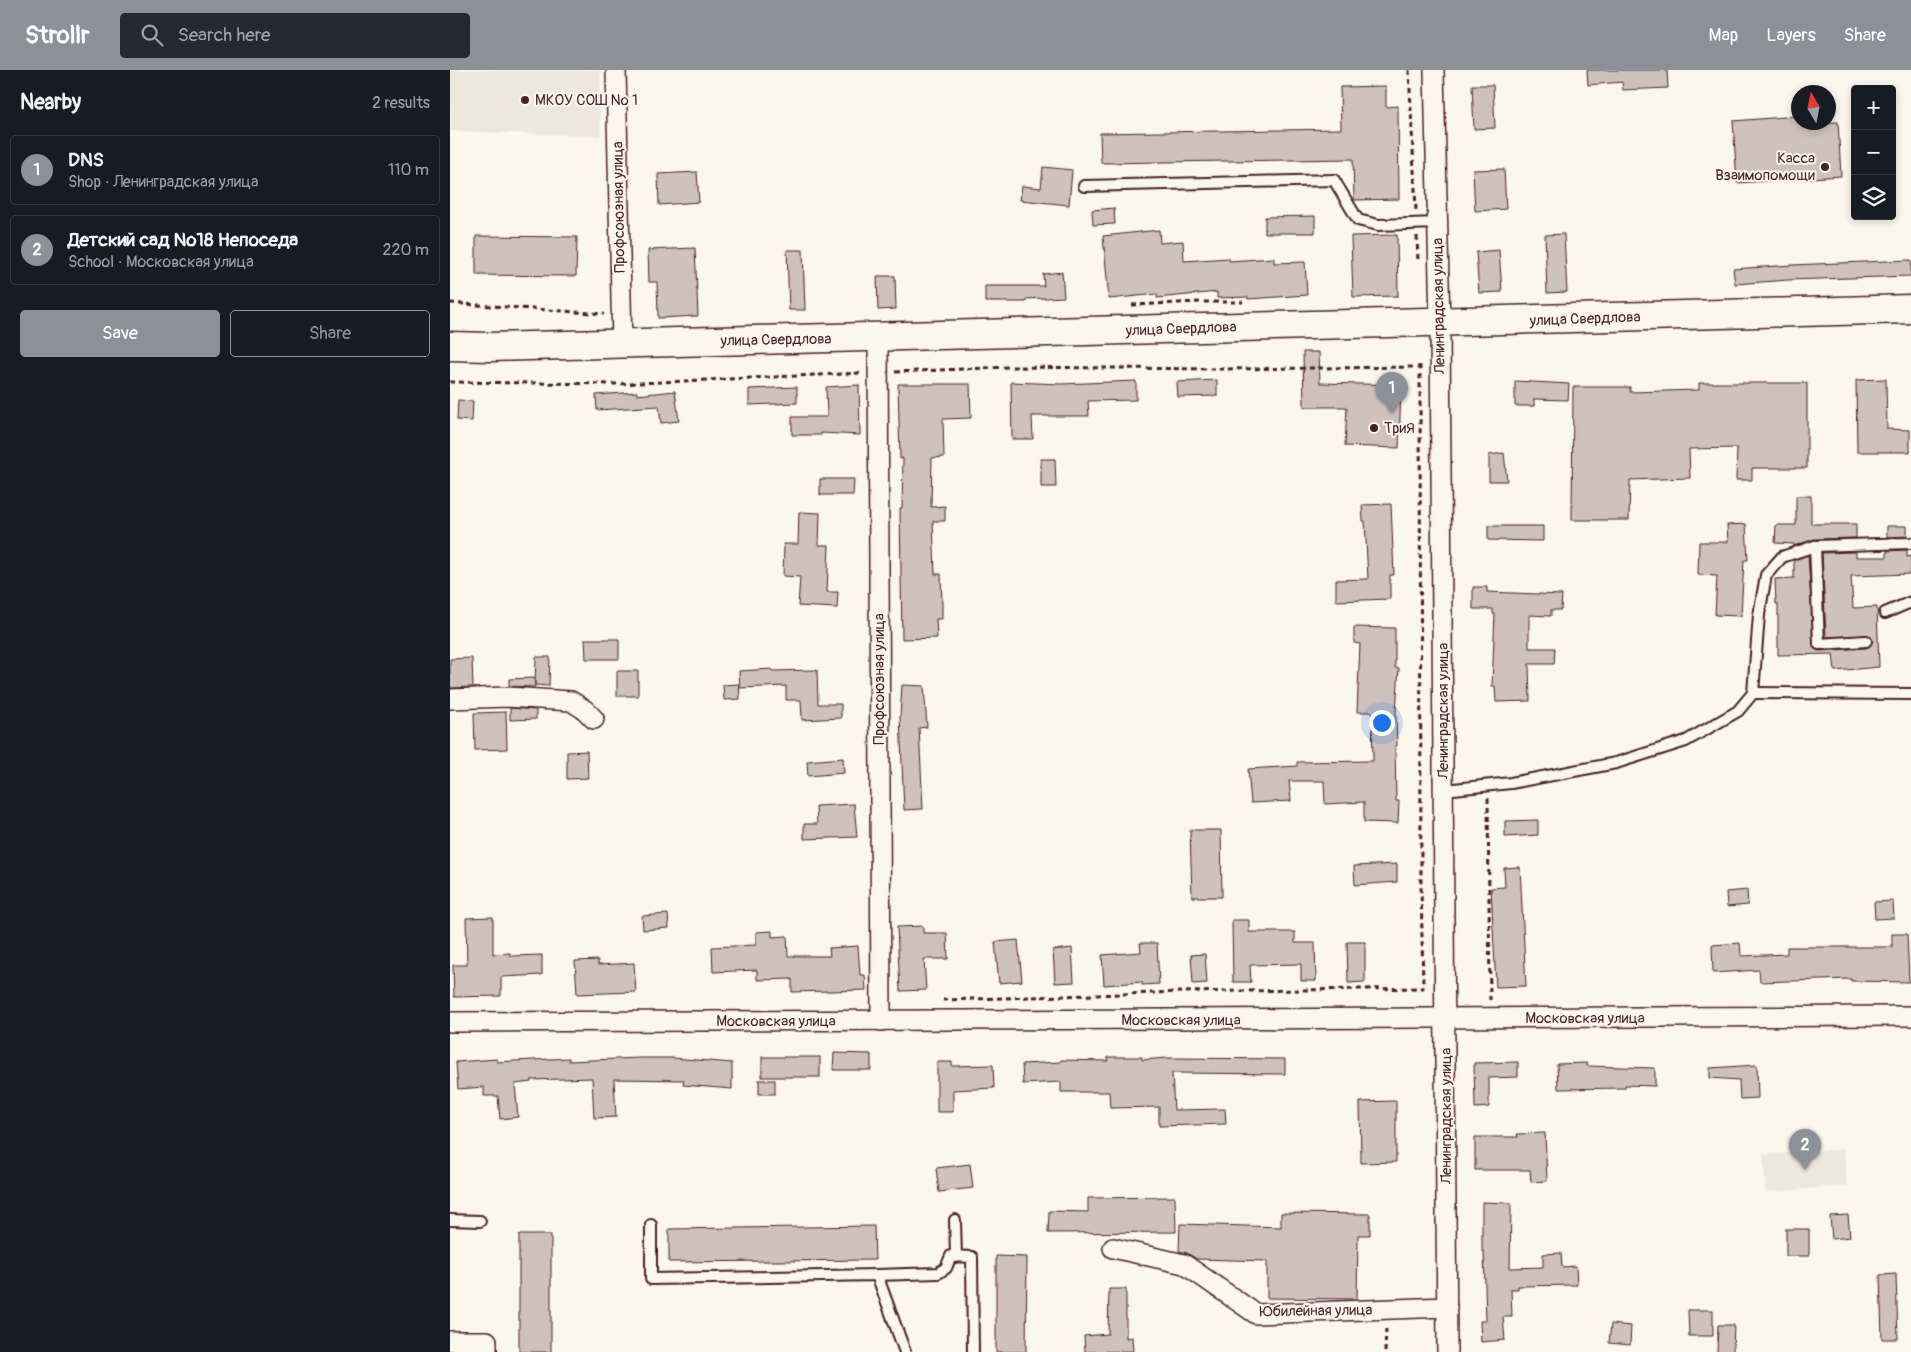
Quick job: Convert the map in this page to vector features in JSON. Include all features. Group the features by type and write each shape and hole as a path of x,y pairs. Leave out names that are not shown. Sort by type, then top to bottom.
{"street":[{"name":"Профсоюзная улица","path":"616,70 622,344"},
{"name":"Ленинградская улица","path":"1434,70 1440,323 1448,1352"},
{"name":"улица Свердлова","path":"450,346 622,344 1911,309"},
{"name":"Профсоюзная улица","path":"878,337 881,1021"},
{"path":"450,699 507,697 571,701 585,710 594,719"},
{"name":"Московская улица","path":"450,1022 1911,1016"},
{"name":"Юбилейная улица","path":"1113,1248 1184,1264 1256,1314 1447,1307"},
{"path":"450,1341 487,1341 487,1352"}],"lane":[{"path":"1084,186 1334,180 1358,220 1378,225 1438,223"},
{"path":"1444,790 1511,783 1616,763 1686,741 1738,711 1753,693 1759,615 1766,576 1782,557 1815,546 1911,543"},
{"path":"1815,546 1819,644 1866,641"},
{"path":"1885,613 1911,602"},
{"path":"1753,693 1911,694"},
{"path":"450,1220 480,1221"},
{"path":"955,1220 956,1257"},
{"path":"650,1226 651,1279 938,1273 946,1268 951,1256 972,1257 973,1352"},
{"path":"877,1275 906,1352"}],"path":[{"path":"1409,70 1419,272"},
{"path":"1131,305 1247,302"},
{"path":"450,303 621,315"},
{"path":"934,1000 1182,992 1423,988 1420,358"},
{"path":"450,382 617,384 1008,366 1217,369 1420,367"},
{"path":"1488,785 1490,1018"},
{"path":"1385,1352 1387,1310"}],"shaded area":[{"name":"МКОУ СОШ № 1","path":"450,70 600,70 600,136 450,131"},
{"path":"1844,1149 1847,1186 1766,1192 1763,1155"}],"building":[{"path":"1587,70 1667,70 1668,88 1623,90 1622,82 1588,85"},
{"path":"1472,85 1493,85 1495,128 1474,129"},
{"path":"1386,86 1386,107 1398,106 1399,199 1354,200 1353,159 1101,163 1100,133 1341,129 1340,87"},
{"path":"1791,117 1791,130 1836,130 1836,122 1838,122 1841,176 1737,183 1733,121"},
{"path":"1043,167 1072,170 1069,205 1020,200 1022,186 1041,188"},
{"path":"1504,169 1506,209 1475,211 1473,170"},
{"path":"697,172 699,202 659,205 658,174"},
{"path":"1114,208 1115,224 1093,225 1092,210"},
{"path":"1315,216 1315,233 1265,233 1265,217"},
{"path":"1159,230 1160,243 1183,241 1184,261 1274,258 1274,263 1305,262 1307,295 1248,299 1248,297 1217,298 1217,292 1157,298 1157,294 1109,299 1103,236"},
{"path":"1564,234 1567,292 1547,293 1545,235"},
{"path":"1397,235 1398,296 1353,297 1351,236"},
{"path":"476,236 577,237 576,276 476,275"},
{"path":"695,248 698,316 658,318 657,282 649,282 648,250"},
{"path":"787,250 803,250 805,310 789,310"},
{"path":"1499,250 1502,292 1479,293 1476,252"},
{"path":"1911,260 1911,276 1788,280 1735,284 1733,269 1792,265"},
{"path":"1062,272 1064,297 1026,299 1026,302 985,302 985,286 1044,286 1043,274"},
{"path":"877,276 895,276 896,309 878,310"},
{"path":"1303,352 1319,352 1320,383 1401,385 1399,448 1345,446 1347,407 1304,407"},
{"path":"1886,379 1887,429 1910,430 1910,452 1857,452 1856,380"},
{"path":"1217,380 1217,396 1178,397 1177,382"},
{"path":"1136,381 1136,400 1088,401 1089,416 1032,416 1033,439 1012,439 1011,382 1061,384"},
{"path":"1515,381 1569,384 1568,400 1534,399 1534,406 1515,406"},
{"path":"1699,383 1807,383 1807,468 1752,468 1752,480 1736,480 1737,448 1689,449 1690,478 1630,480 1629,520 1572,520 1573,387 1630,387 1630,392 1699,390"},
{"path":"898,384 970,384 971,418 943,419 944,457 932,458 931,507 945,506 945,521 933,521 935,574 941,574 942,619 936,619 937,638 902,639 900,508 902,508 903,458 900,459"},
{"path":"859,385 860,435 821,433 821,435 792,435 792,417 827,417 826,387"},
{"path":"797,387 797,403 749,405 749,389"},
{"path":"675,391 679,421 661,423 659,406 597,410 596,395 637,392 637,395"},
{"path":"458,400 473,401 472,421 457,420"},
{"path":"1504,453 1507,481 1489,481 1489,455"},
{"path":"1041,459 1055,459 1056,487 1041,487"},
{"path":"820,479 854,479 853,495 820,495"},
{"path":"1796,496 1811,496 1811,524 1856,524 1856,538 1814,539 1794,546 1794,544 1775,543 1776,525 1796,525"},
{"path":"1391,504 1394,575 1390,575 1390,599 1336,601 1336,580 1368,579 1365,521 1363,521 1362,505"},
{"path":"799,512 820,513 819,545 829,545 827,592 838,592 837,608 798,606 800,577 783,576 784,544 798,544"},
{"path":"1746,524 1748,560 1744,560 1741,616 1715,615 1717,576 1698,575 1699,542 1728,542 1727,525"},
{"path":"1488,526 1543,526 1543,541 1488,540"},
{"path":"1887,526 1907,526 1907,536 1887,537"},
{"path":"1907,550 1907,557 1911,556 1911,574 1851,576 1853,608 1877,607 1879,667 1835,671 1833,654 1778,655 1778,604 1776,604 1775,579 1794,578 1794,560 1808,555 1814,648 1819,651 1866,648 1873,641 1869,635 1826,637 1822,553 1856,552 1856,557 1887,557 1887,551"},
{"path":"1473,587 1487,587 1487,592 1562,595 1561,610 1551,610 1551,616 1529,615 1529,648 1555,648 1554,664 1529,664 1530,701 1496,702 1495,686 1492,686 1495,614 1493,614 1493,609 1473,609"},
{"path":"1354,627 1395,628 1395,668 1399,668 1396,712 1397,746 1395,746 1396,801 1399,801 1398,823 1364,822 1364,802 1325,804 1324,781 1289,781 1291,801 1251,803 1248,769 1297,766 1297,762 1373,761 1372,712 1357,712 1360,644 1354,643"},
{"path":"585,639 619,639 619,659 586,659"},
{"path":"536,657 550,657 549,686 535,685"},
{"path":"472,658 473,687 450,688 450,659"},
{"path":"772,669 772,671 817,670 818,704 841,704 841,718 802,720 801,700 786,700 786,686 740,688 739,671"},
{"path":"617,671 638,671 638,696 617,696"},
{"path":"534,678 535,687 509,686 509,679"},
{"path":"739,684 740,699 724,700 723,685"},
{"path":"902,685 924,686 927,727 919,728 923,809 904,810 900,717"},
{"path":"510,708 536,710 536,719 510,720"},
{"path":"506,712 507,749 475,750 474,713"},
{"path":"587,751 588,778 567,779 567,752"},
{"path":"843,758 844,773 808,776 807,761"},
{"path":"854,804 857,837 804,839 804,824 817,824 816,806"},
{"path":"1538,820 1538,835 1505,837 1505,821"},
{"path":"1190,830 1221,830 1222,897 1192,897"},
{"path":"1397,864 1397,882 1355,885 1354,866"},
{"path":"1520,867 1526,986 1496,987 1491,888 1505,887 1504,868"},
{"path":"1747,890 1748,905 1727,907 1726,892"},
{"path":"1893,901 1894,918 1875,919 1874,902"},
{"path":"668,914 669,928 643,930 642,916"},
{"path":"493,917 493,954 510,953 510,956 542,955 542,975 501,977 501,996 454,997 453,965 467,965 466,918"},
{"path":"1232,920 1249,920 1249,932 1295,932 1295,943 1315,943 1316,981 1301,981 1301,964 1250,965 1251,982 1233,982"},
{"path":"923,926 923,933 947,933 948,959 924,959 926,990 900,991 897,927"},
{"path":"772,931 772,937 787,936 788,956 830,956 829,948 858,946 860,975 865,975 866,990 792,992 792,979 757,980 757,970 713,972 712,947 756,945 756,932"},
{"path":"1892,934 1907,934 1909,982 1851,981 1851,979 1760,982 1759,970 1713,973 1712,945 1740,943 1741,956 1787,954 1787,947 1892,947"},
{"path":"1018,940 1022,981 999,983 995,942"},
{"path":"1347,942 1365,942 1365,982 1348,983"},
{"path":"1140,943 1157,943 1159,984 1142,985 1142,982 1104,985 1102,955 1141,952"},
{"path":"1072,948 1074,982 1055,983 1053,950"},
{"path":"1205,954 1207,983 1193,984 1191,955"},
{"path":"598,960 598,965 634,963 636,992 577,994 575,961"},
{"path":"834,1053 871,1054 871,1070 833,1070"},
{"path":"762,1057 820,1057 820,1077 762,1077"},
{"path":"1108,1057 1142,1057 1142,1060 1167,1058 1285,1059 1285,1074 1172,1073 1174,1110 1225,1109 1226,1124 1159,1126 1159,1107 1110,1108 1109,1092 1061,1092 1061,1082 1023,1084 1022,1064 1061,1062 1061,1060 1108,1061"},
{"path":"569,1058 569,1061 673,1058 732,1063 732,1089 683,1085 684,1080 614,1079 616,1117 594,1118 592,1078 531,1080 531,1082 515,1084 518,1117 500,1119 498,1096 484,1096 484,1087 458,1089 456,1062 497,1059 497,1062"},
{"path":"937,1062 952,1062 952,1066 993,1065 994,1088 953,1090 953,1112 937,1112"},
{"path":"1518,1062 1518,1077 1489,1078 1489,1107 1475,1108 1474,1063"},
{"path":"1587,1063 1587,1066 1655,1068 1655,1086 1625,1085 1625,1088 1558,1089 1557,1064"},
{"path":"1757,1065 1758,1098 1740,1099 1739,1080 1710,1078 1710,1068"},
{"path":"759,1080 775,1080 775,1094 759,1094"},
{"path":"1396,1101 1396,1162 1361,1163 1360,1102"},
{"path":"1545,1133 1547,1181 1531,1182 1530,1170 1475,1170 1475,1137 1518,1137 1517,1134"},
{"path":"970,1164 973,1188 939,1192 936,1168"},
{"path":"1175,1197 1176,1232 1048,1233 1049,1211 1088,1212 1088,1198"},
{"path":"1482,1202 1511,1203 1510,1268 1543,1267 1543,1254 1561,1253 1562,1267 1576,1266 1577,1285 1518,1286 1518,1289 1511,1289 1512,1317 1503,1317 1505,1340 1481,1342 1480,1321 1486,1321 1484,1251 1482,1251"},
{"path":"1281,1213 1370,1214 1370,1235 1358,1235 1357,1299 1267,1298 1267,1261 1197,1259 1179,1251 1180,1224 1281,1227"},
{"path":"1848,1215 1850,1237 1832,1239 1830,1216"},
{"path":"874,1226 875,1260 669,1262 669,1229"},
{"path":"1786,1229 1809,1229 1809,1256 1786,1256"},
{"path":"519,1235 551,1235 551,1352 519,1352"},
{"path":"996,1256 1027,1257 1026,1352 996,1352"},
{"path":"1896,1274 1898,1339 1882,1339 1880,1275"},
{"path":"1109,1289 1126,1289 1126,1338 1132,1337 1133,1351 1085,1352 1084,1336 1108,1334"},
{"path":"1688,1310 1713,1310 1713,1336 1689,1336"},
{"path":"1611,1324 1631,1326 1630,1345 1609,1343"},
{"path":"1718,1325 1734,1325 1733,1352 1717,1352"}],"place":[{"name":"МКОУ СОШ № 1","path":"525,100"},
{"name":"Касса Взаимопомощи","path":"1825,167"},
{"name":"DNS","path":"1392,413"},
{"name":"ТриЯ","path":"1374,428"},
{"name":"Детский сад №18 Непоседа","path":"1805,1170"}]}
